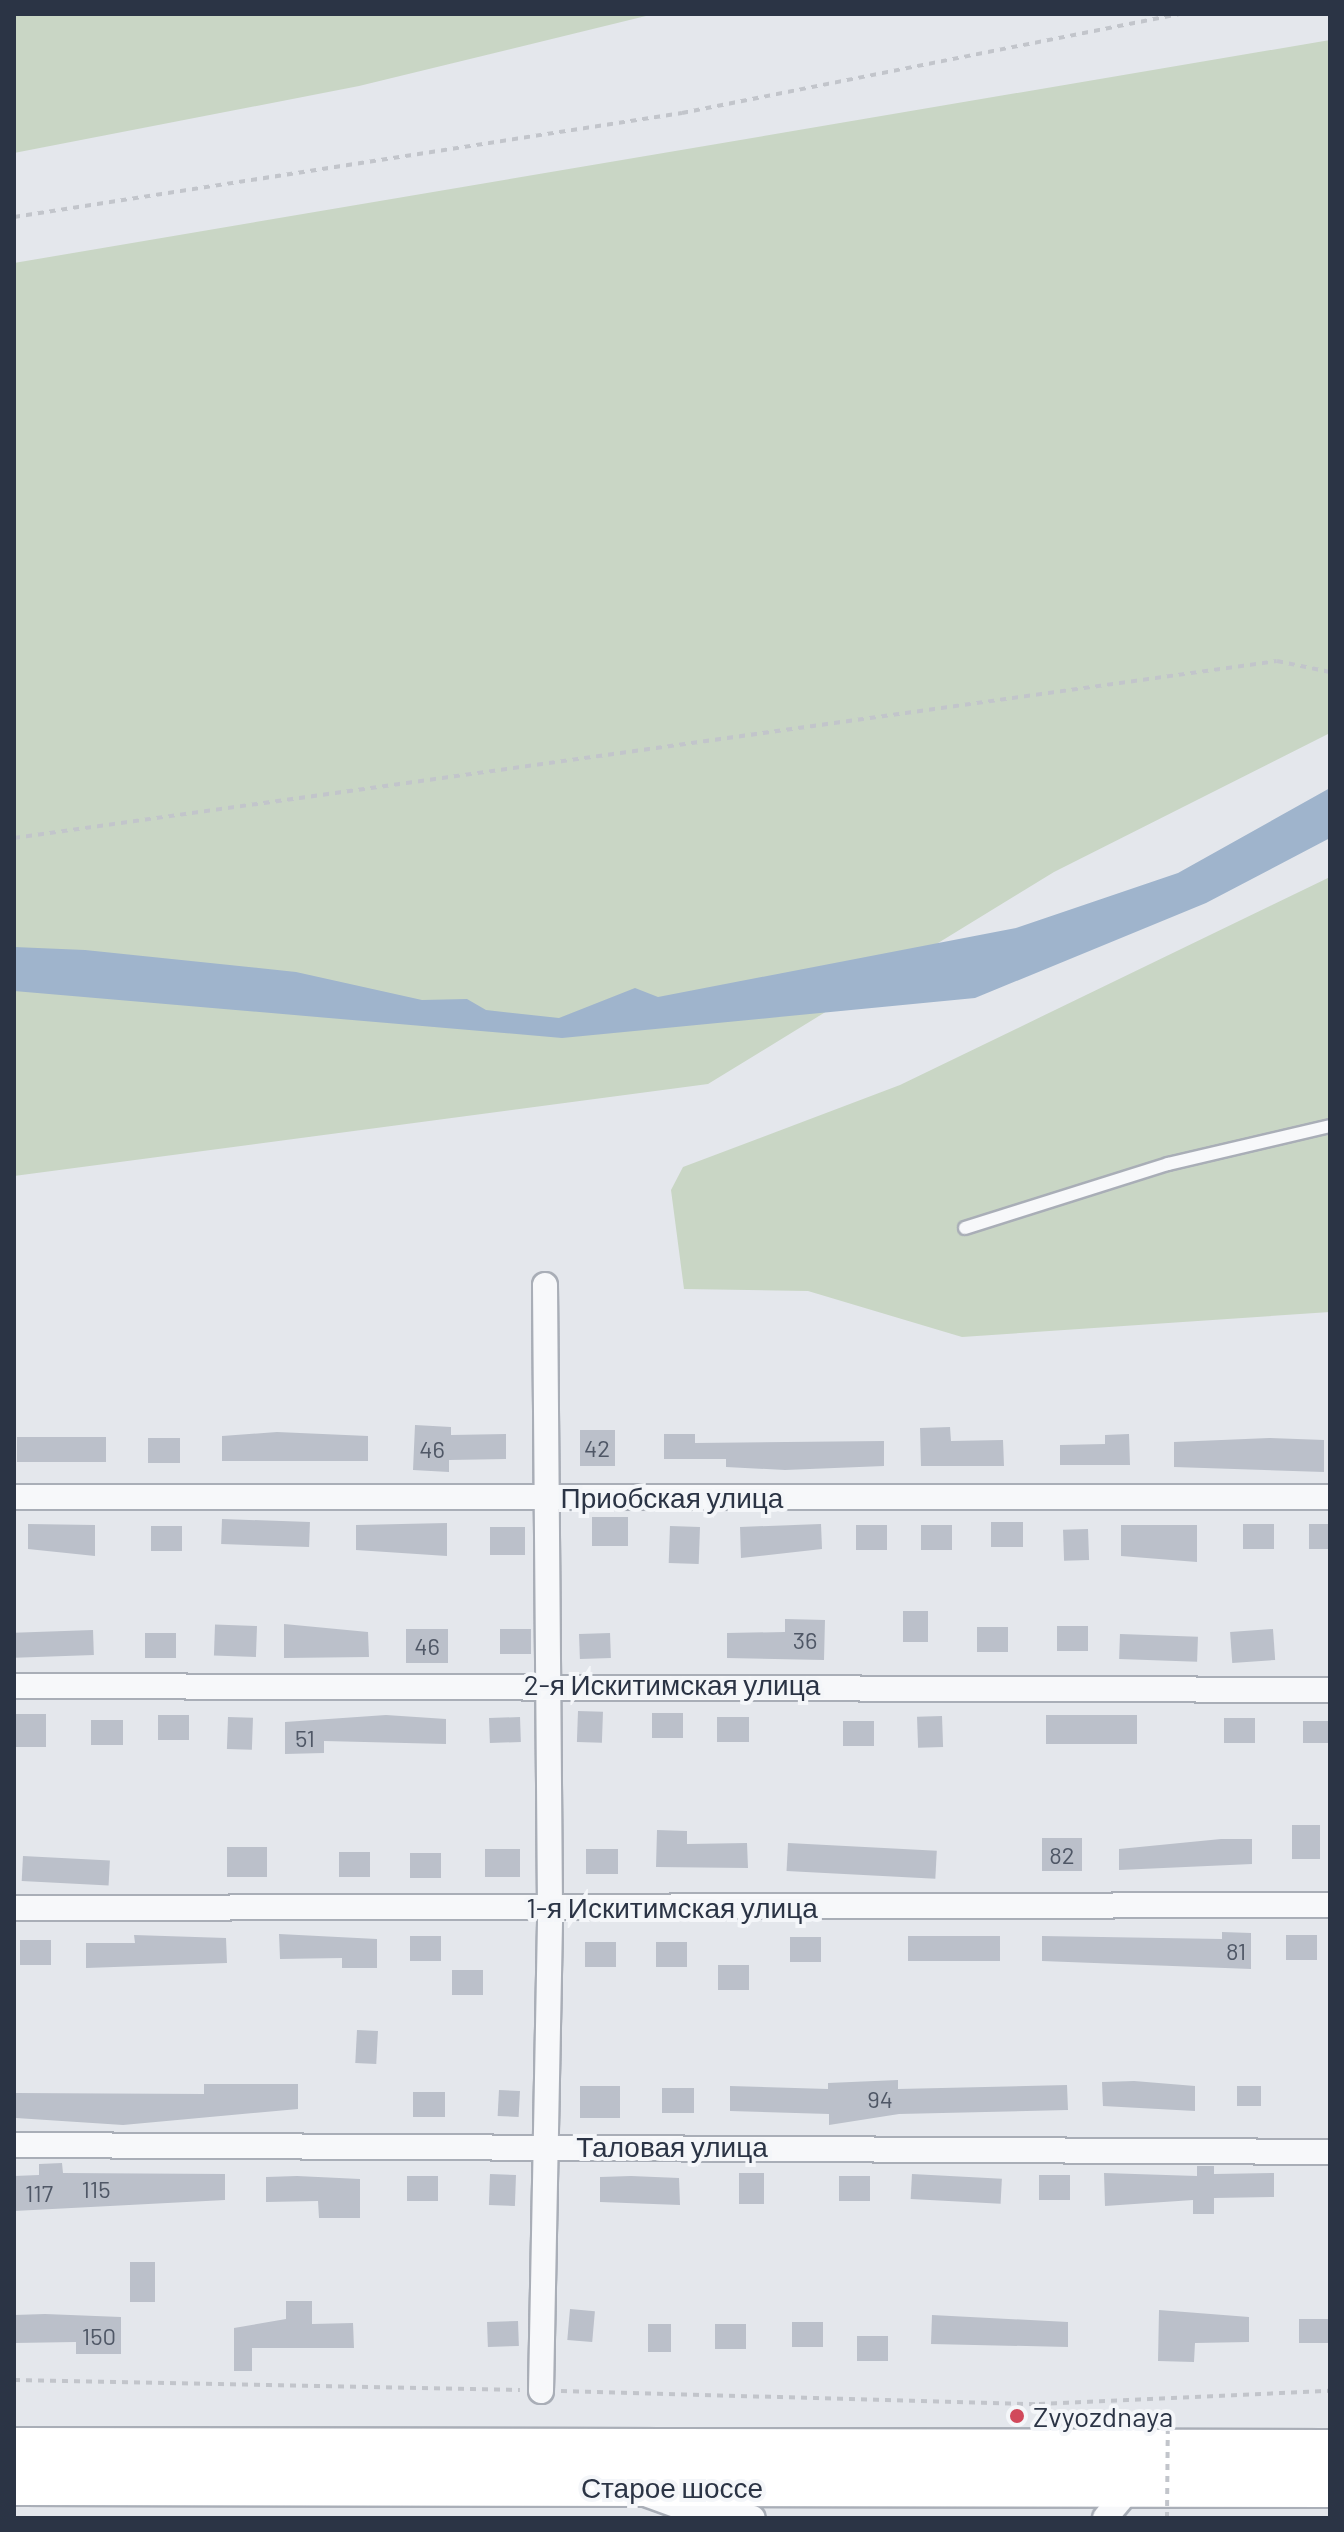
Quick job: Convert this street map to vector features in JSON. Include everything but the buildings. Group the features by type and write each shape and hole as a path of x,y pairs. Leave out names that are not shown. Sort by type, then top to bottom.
{"highway":[{"name":"Старое шоссе","path":"14,2450 1330,2452"},
{"name":"Старое шоссе","path":"14,2483 627,2488 1118,2502 1330,2485"}],"street":[{"path":"541,2391 550,1908 545,1285"},
{"name":"Приобская улица","path":"14,1497 1330,1497"},
{"name":"2-я Искитимская улица","path":"14,1686 550,1682 1330,1690"},
{"name":"1-я Искитимская улица","path":"14,1908 1330,1905"},
{"name":"Таловая улица","path":"14,2145 544,2145 1330,2152"},
{"path":"627,2488 692,2511 753,2518"}],"lane":[{"path":"965,1228 1168,1164 1330,1126"}],"path":[{"path":"14,217 682,113 1179,14"},
{"path":"14,838 1277,661 1330,672"},
{"path":"14,2380 1039,2404 1330,2391"},
{"path":"1117,2415 1168,2412 1167,2518"}],"green space":[{"path":"14,14 654,14 359,86 14,153"},
{"path":"1330,40 1330,733 1054,872 708,1084 14,1176 14,263"},
{"path":"1330,877 1330,1312 962,1337 808,1291 684,1289 671,1190 683,1167 900,1085"}],"water":[{"path":"1330,788 1330,838 1206,903 975,998 562,1038 14,991 14,947 85,950 296,972 422,1000 467,999 486,1010 559,1018 635,988 658,997 1016,928 1178,873"}],"place":[{"name":"Zvyozdnaya","path":"1017,2416"}]}
